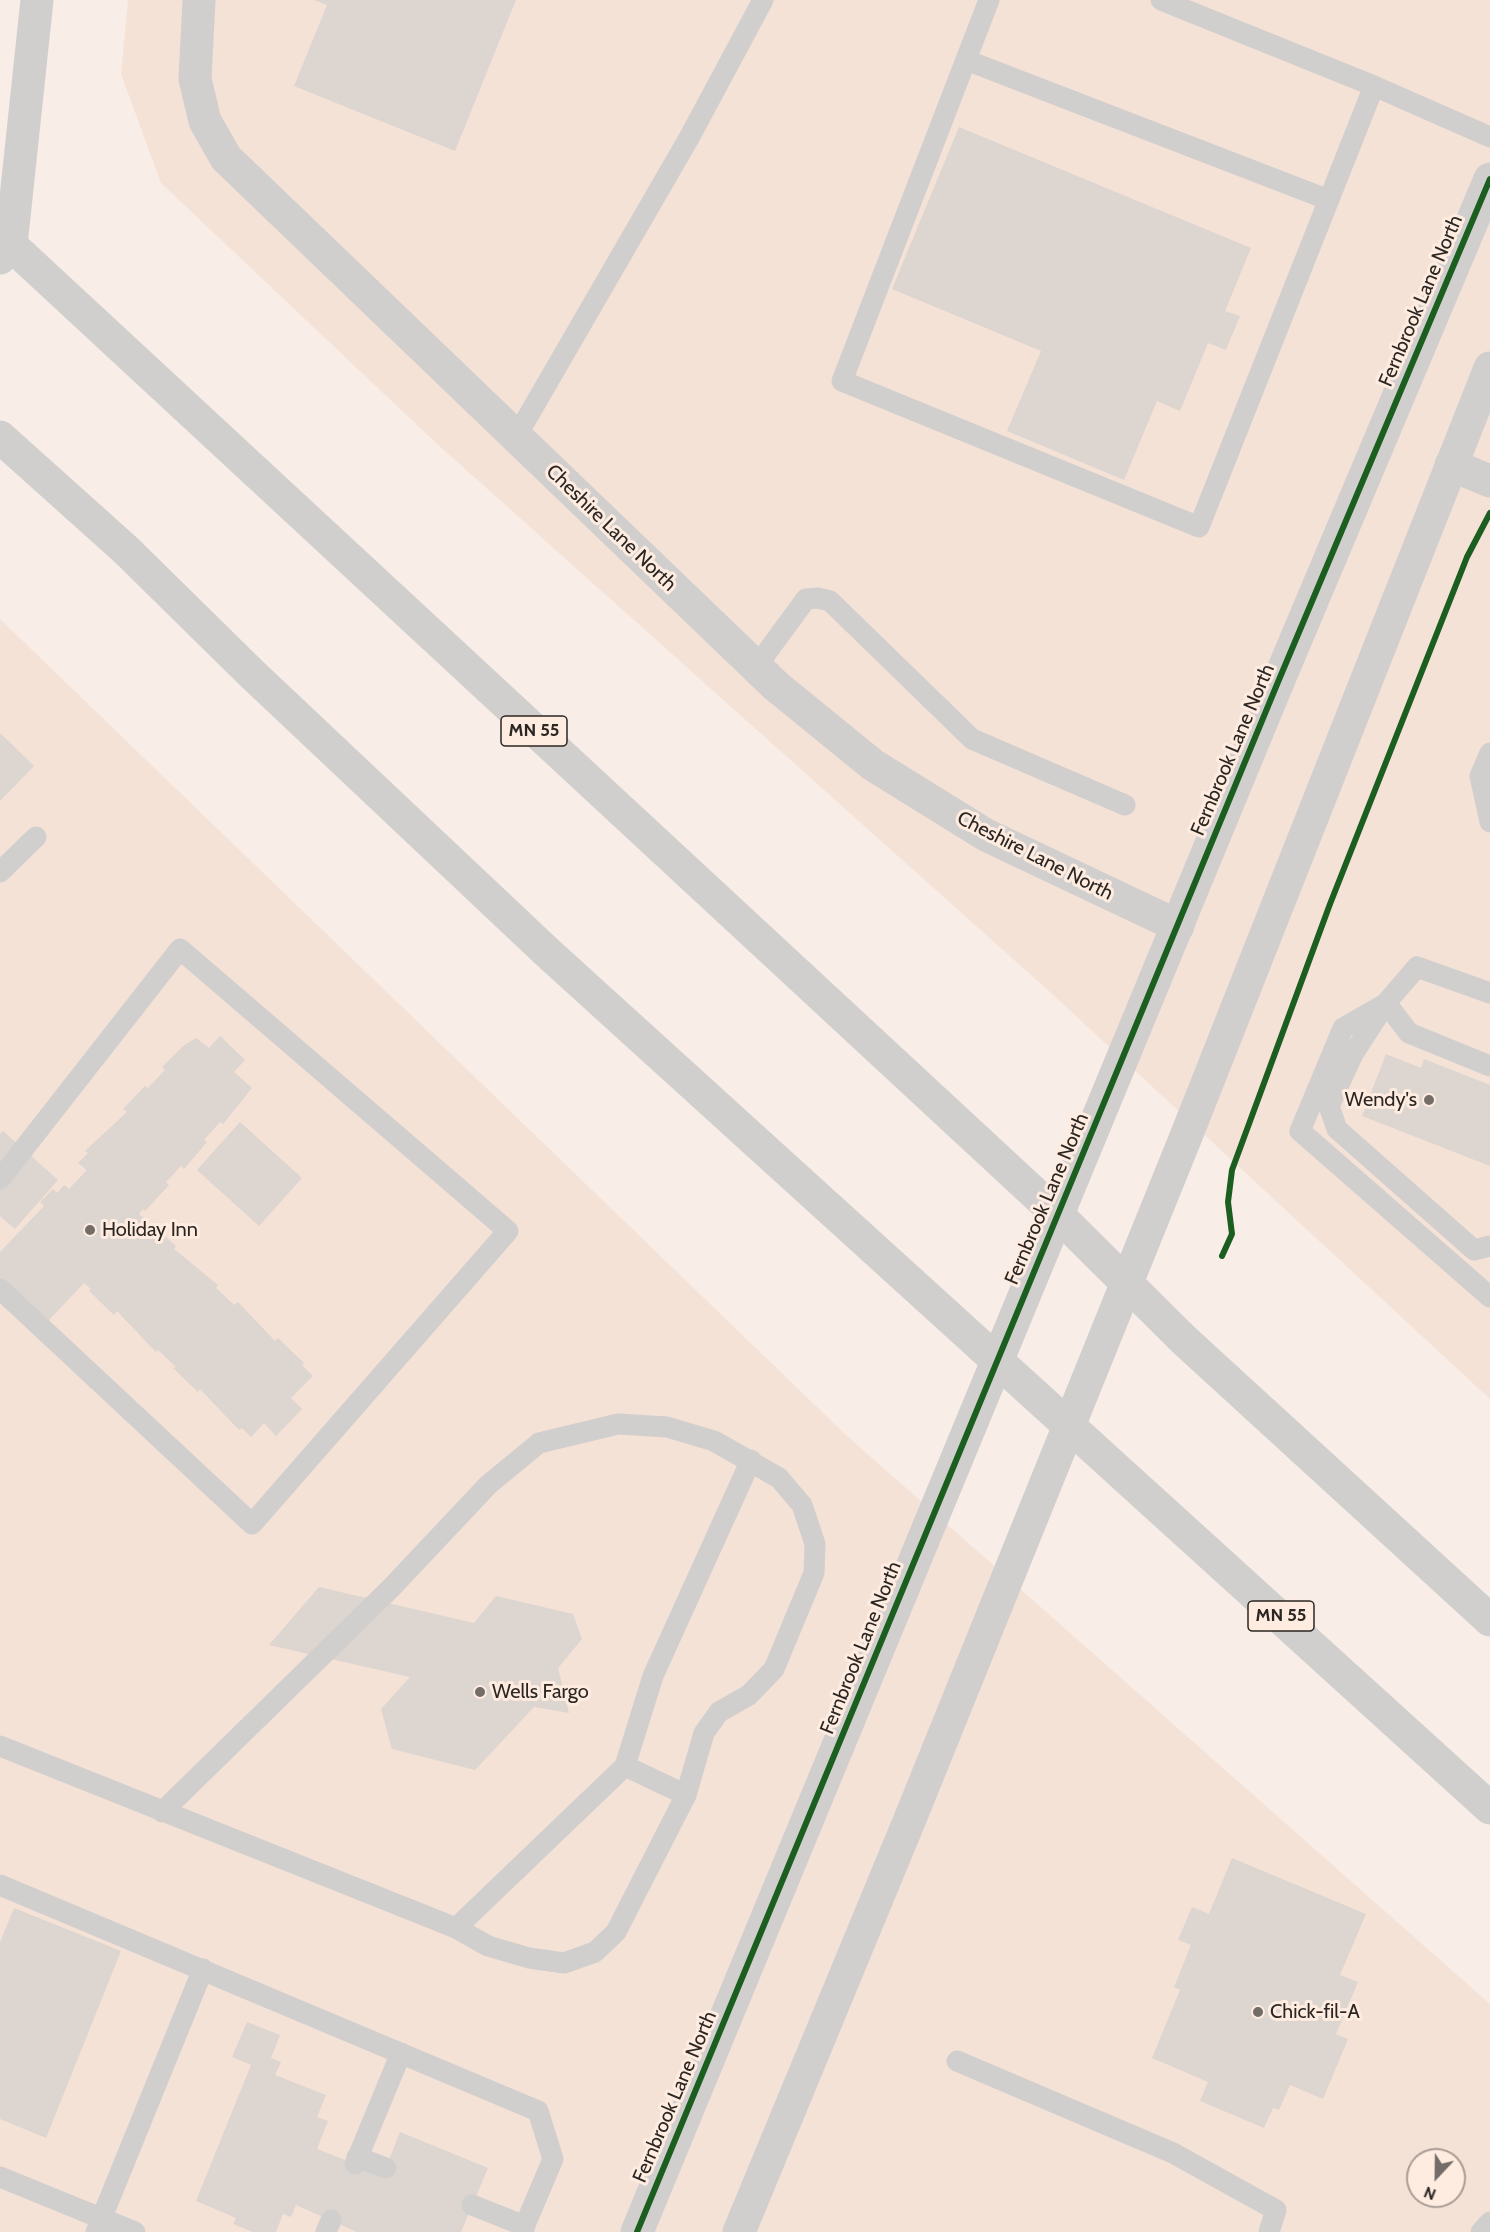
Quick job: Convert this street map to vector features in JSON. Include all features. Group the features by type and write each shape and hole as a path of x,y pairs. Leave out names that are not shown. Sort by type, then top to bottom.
{"main road":[{"path":"6,252 37,0"},
{"name":"Cheshire Lane North","path":"199,0 195,79 205,122 226,158 756,667 873,765 986,835 1178,926"},
{"name":"Fernbrook Lane North","path":"637,2232 996,1362 1490,179"},
{"name":"MN 55","path":"6,252 1058,1215 1191,1347 1490,1620"},
{"path":"740,2232 1070,1426 1490,368"},
{"name":"MN 55","path":"0,437 126,550 251,673 548,953 1490,1808"},
{"path":"1451,465 1490,481"}],"lane":[{"path":"516,437 689,138 763,0"},
{"path":"989,0 842,381 1199,527 1374,86"},
{"path":"1161,0 1374,86 1490,137"},
{"path":"966,60 1329,200"},
{"path":"756,667 806,599 818,597 830,601 972,740 1125,805"},
{"path":"1490,753 1480,776 1490,822"},
{"path":"0,872 36,837"},
{"path":"0,1179 180,949 508,1231 252,1524 0,1289"},
{"path":"1490,993 1417,967 1386,1003 1353,1054 1329,1106 1336,1129 1474,1250 1490,1246"},
{"path":"1386,1003 1409,1033 1490,1066"},
{"path":"1386,1003 1343,1028 1300,1131 1490,1297"},
{"path":"0,1746 162,1812 456,1928 488,1946 529,1958 564,1963 595,1952 616,1932 686,1795 704,1733 719,1712 748,1695 774,1669 814,1574 815,1544 802,1505 779,1478 751,1460 714,1441 667,1427 618,1424 539,1443 488,1485 392,1587 162,1812"},
{"path":"456,1928 625,1766 653,1676 751,1460"},
{"path":"625,1766 686,1795"},
{"path":"0,1885 538,2111 553,2159 523,2229 472,2205"},
{"path":"99,2225 203,1970"},
{"path":"386,2168 356,2160 401,2053"},
{"path":"957,2061 1081,2112 1181,2158 1276,2210 1269,2232"},
{"path":"0,2177 99,2225 135,2232"},
{"path":"1481,2232 1490,2222"}],"shaded area":[{"path":"128,0 1490,0 1490,1399 1051,993 436,443 161,183 121,74"},
{"path":"0,619 846,1435 1490,2004 1490,2232 0,2232"}],"building":[{"path":"314,0 516,0 455,151 294,86 327,5"},
{"path":"959,127 1251,248 1225,311 1240,316 1226,350 1208,343 1180,411 1157,401 1124,480 1007,431 1041,351 892,289"},
{"path":"0,733 34,766 0,801"},
{"name":"Holiday Inn","path":"220,1036 245,1060 234,1072 252,1088 223,1124 220,1122 204,1140 207,1142 184,1169 181,1166 166,1182 169,1185 145,1211 143,1209 139,1214 176,1246 174,1249 218,1285 216,1288 234,1305 238,1302 275,1341 278,1338 304,1363 302,1365 313,1376 291,1398 302,1409 276,1436 264,1423 251,1437 242,1428 239,1430 200,1389 198,1392 173,1368 176,1367 158,1350 156,1352 117,1311 114,1315 89,1291 91,1289 84,1283 47,1322 0,1278 0,1252 44,1206 40,1202 53,1189 57,1193 64,1185 69,1189 87,1170 78,1163 88,1153 85,1151 127,1112 123,1109 145,1086 148,1088 165,1070 162,1067 183,1046 196,1038 209,1048"},
{"name":"Wendy's","path":"1386,1054 1421,1068 1424,1059 1490,1085 1490,1166 1362,1116"},
{"path":"240,1122 302,1178 259,1226 197,1170"},
{"path":"3,1131 58,1180 15,1229 0,1216 0,1134"},
{"name":"Wells Fargo","path":"319,1587 474,1623 496,1596 573,1614 582,1639 558,1668 569,1713 534,1707 475,1770 392,1749 381,1709 410,1677 269,1645"},
{"name":"Chick-fil-A","path":"1232,1858 1366,1914 1340,1975 1358,1982 1336,2034 1348,2039 1323,2099 1290,2085 1279,2110 1273,2108 1264,2128 1200,2101 1208,2082 1152,2058 1180,1990 1174,1987 1191,1945 1178,1940 1192,1907 1209,1914"},
{"path":"14,1908 121,1951 46,2138 0,2119 0,1942"},
{"path":"247,2022 280,2035 271,2058 281,2062 275,2075 326,2095 317,2117 328,2121 317,2149 383,2175 400,2132 488,2168 461,2232 357,2232 296,2205 291,2217 283,2214 276,2232 253,2232 233,2224 236,2218 196,2201 251,2065 232,2057"}],"cycle path":[{"path":"637,2232 1278,682 1490,179"},
{"path":"1222,1256 1232,1234 1228,1202 1232,1170 1330,904 1467,557 1490,513"}],"place":[{"name":"Wendy's","path":"1429,1100"},
{"name":"Holiday Inn","path":"90,1230"},
{"name":"Wells Fargo","path":"480,1692"},
{"name":"Chick-fil-A","path":"1258,2012"}]}
